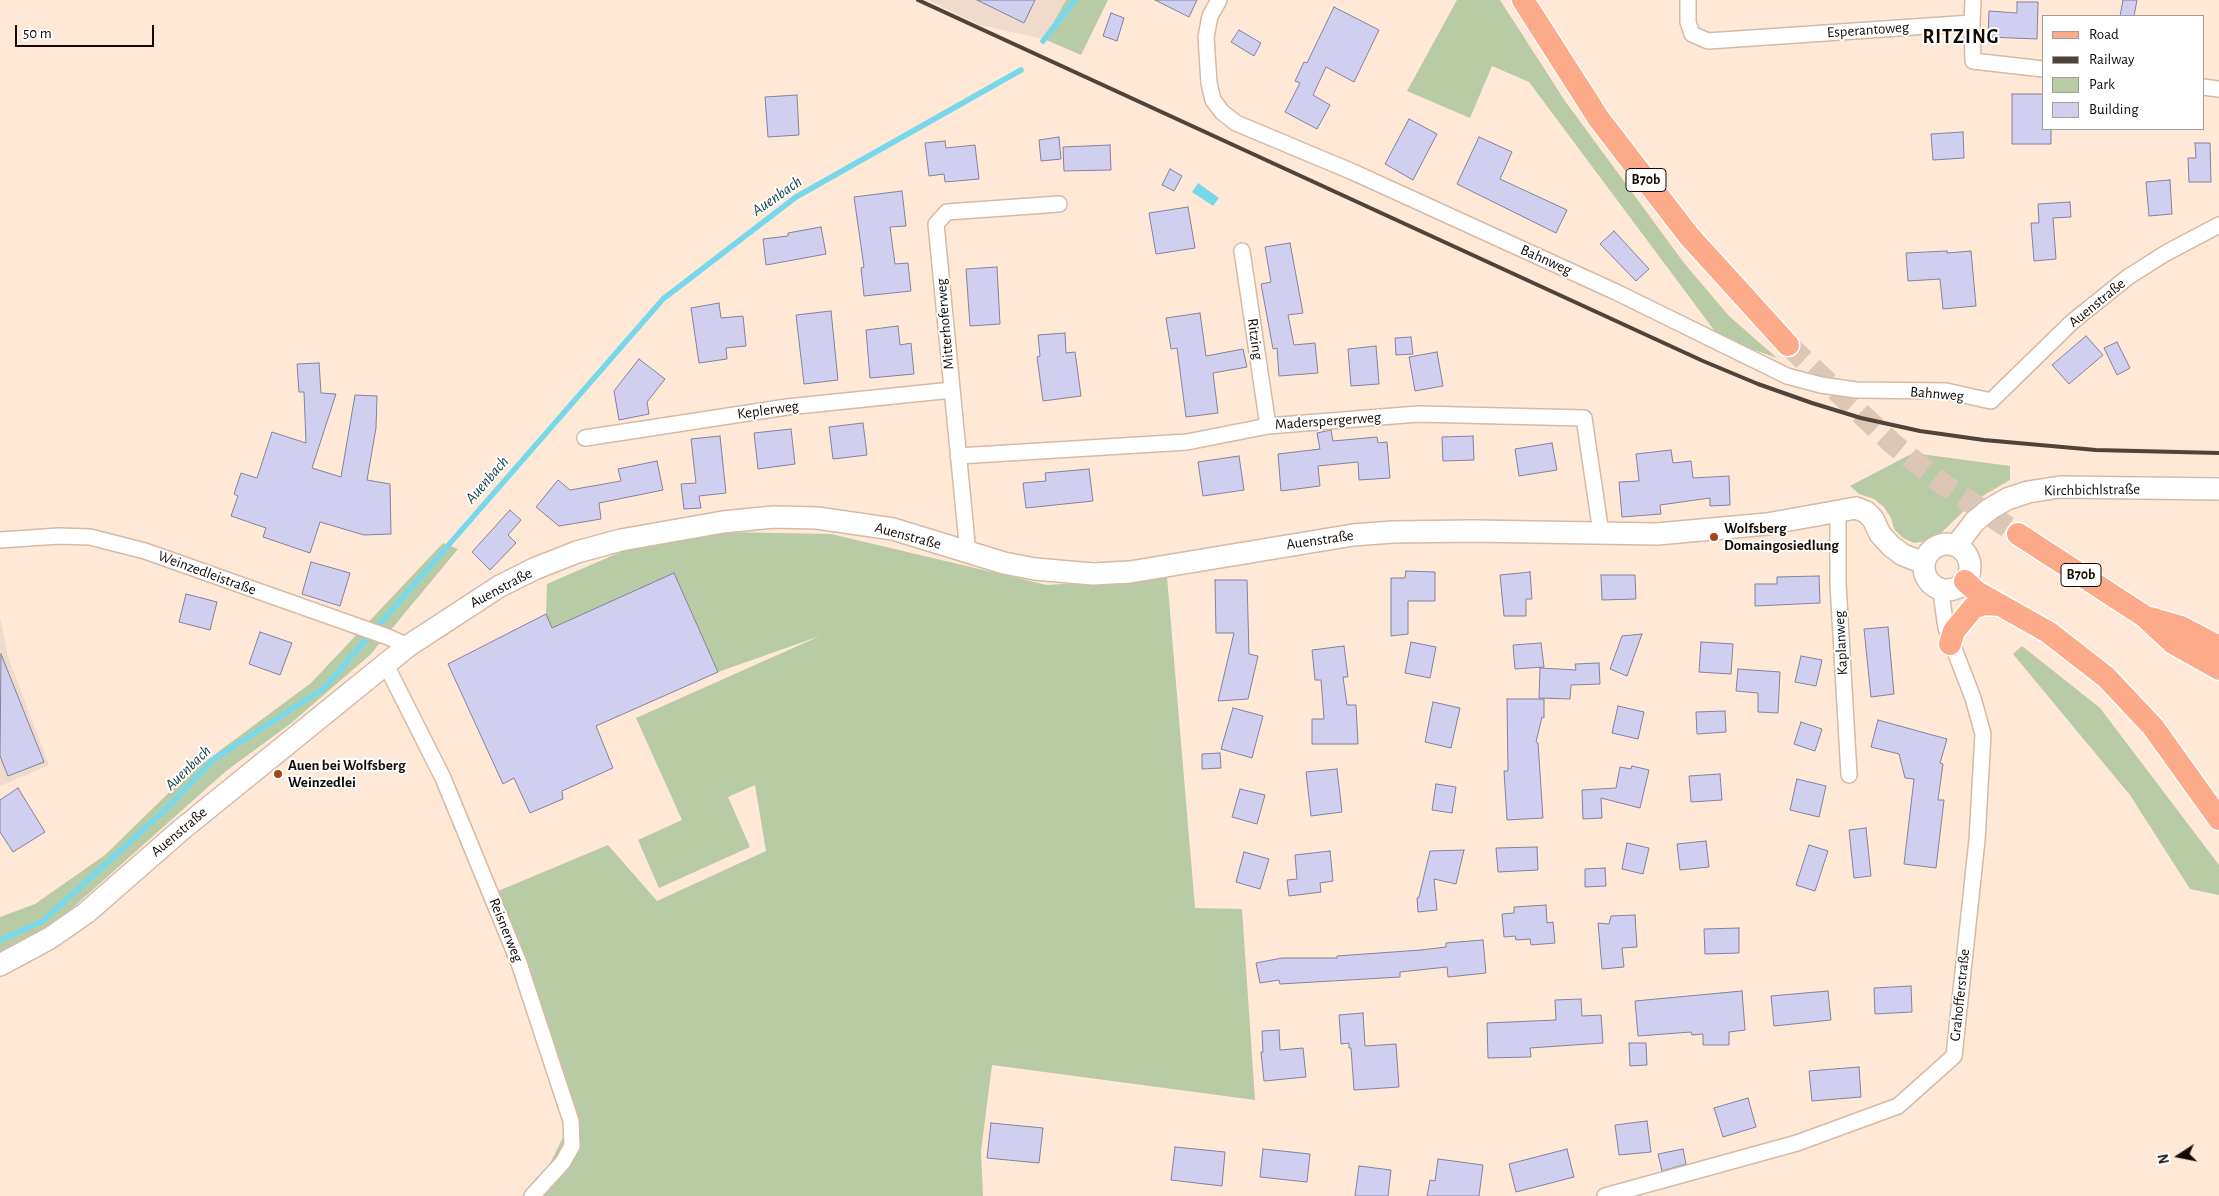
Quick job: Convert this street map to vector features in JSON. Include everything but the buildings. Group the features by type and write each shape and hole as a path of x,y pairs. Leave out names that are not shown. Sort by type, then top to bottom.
{"main road":[{"name":"B70b","path":"1524,0 1599,119 1689,236 1788,345"},
{"name":"B70b","path":"2018,534 2144,616 2173,643 2219,669"},
{"path":"1955,586 1977,592 2048,632 2106,677 2153,727 2219,819"},
{"path":"1950,644 1954,631 1973,608 1984,604 2000,605"},
{"name":"B70b","path":"2144,616 2181,627 2219,647"}],"street":[{"name":"Bahnweg","path":"1219,0 1210,16 1206,37 1209,83 1214,100 1222,112 1236,123 1353,172 1616,292 1787,376 1820,386 1856,390 1946,391 1991,401"},
{"name":"Esperantoweg","path":"1688,0 1688,22 1692,34 1708,41 1972,23"},
{"path":"1973,0 1973,61 2042,69"},
{"path":"2204,87 2219,89"},
{"name":"Mitterhoferweg","path":"968,553 936,224 947,212 1059,204"},
{"name":"Auenstraße","path":"1991,401 2072,322 2128,277 2166,252 2219,225"},
{"name":"Ritzing","path":"1242,252 1268,426"},
{"name":"Keplerweg","path":"586,438 787,407 952,390"},
{"name":"Maderspergerweg","path":"958,456 1187,442 1268,426 1418,414 1584,418 1601,533"},
{"name":"Kirchbichlstraße","path":"1956,546 1975,520 2007,499 2028,492 2060,487 2219,489"},
{"name":"Auenstraße","path":"0,965 50,938 86,913 181,830 408,646 471,604 534,570 577,552 621,540 687,528 773,517 816,518 894,529 968,553 1035,569 1094,574 1130,572 1362,534 1428,532 1657,534 1767,524 1856,508 1866,512 1891,546 1903,555 1924,563"},
{"name":"Kaplanweg","path":"1838,511 1838,583 1849,775"},
{"name":"Weinzedleistraße","path":"0,540 41,536 90,536 145,551 388,637 408,646"},
{"path":"1950,544 1956,546 1965,554 1969,563 1968,575 1955,586 1930,583 1925,575 1924,563 1930,552 1938,546 1950,544"},
{"name":"Grahofferstraße","path":"1605,1196 1797,1143 1898,1106 1954,1056 1977,840 1983,734 1973,698 1950,644 1943,613 1942,600 1955,586"},
{"name":"Reisnerweg","path":"385,664 443,778 516,954 571,1122 572,1146 564,1162 532,1196"}],"shaded area":[{"path":"928,0 1066,0 1044,39 980,25"},
{"path":"0,617 8,657 49,765 0,786"}],"green space":[{"path":"1066,0 1108,0 1081,55 1044,39"},
{"path":"1457,0 1500,0 1565,101 1684,263 1729,316 1777,358 1720,338 1529,82 1492,66 1470,118 1407,91"},
{"path":"1913,453 2010,466 2010,480 1974,501 1938,536 1928,541 1914,543 1903,538 1894,529 1891,518 1884,507 1874,499 1859,494 1850,486"},
{"path":"669,531 831,534 1047,585 1167,577 1195,908 1242,909 1255,1100 992,1065 981,1151 983,1196 525,1196 537,1190 571,1121 491,894 608,845 657,901 766,851 755,785 728,797 750,847 659,888 638,840 682,820 636,718 820,636 718,672 674,574 552,628 546,614 547,584"},
{"path":"443,543 458,549 370,655 290,724 226,771 59,920 16,946 0,952 0,917 35,904 105,855 187,775 311,683"},
{"path":"2022,646 2100,708 2219,865 2219,895 2190,889 2130,795 2013,654"}],"water":[{"path":"1198,183 1219,198 1213,206 1192,192"}],"waterway":[{"name":"Auenbach","path":"1043,41 1075,0"},
{"name":"Auenbach","path":"0,940 43,921 168,807 214,759 323,689 663,299 796,197 1021,70"}],"tunnel":[{"path":"1788,345 1892,443 1940,482 2018,534"}],"railway":[{"path":"918,0 1703,361 1758,384 1812,403 1861,418 1920,431 1984,440 2096,450 2219,453"}],"place":[{"name":"Wolfsberg Domaingosiedlung","path":"1714,537"},
{"name":"Auen bei Wolfsberg Weinzedlei","path":"278,774"}],"district":[{"name":"RITZING","path":"1961,37"}]}
